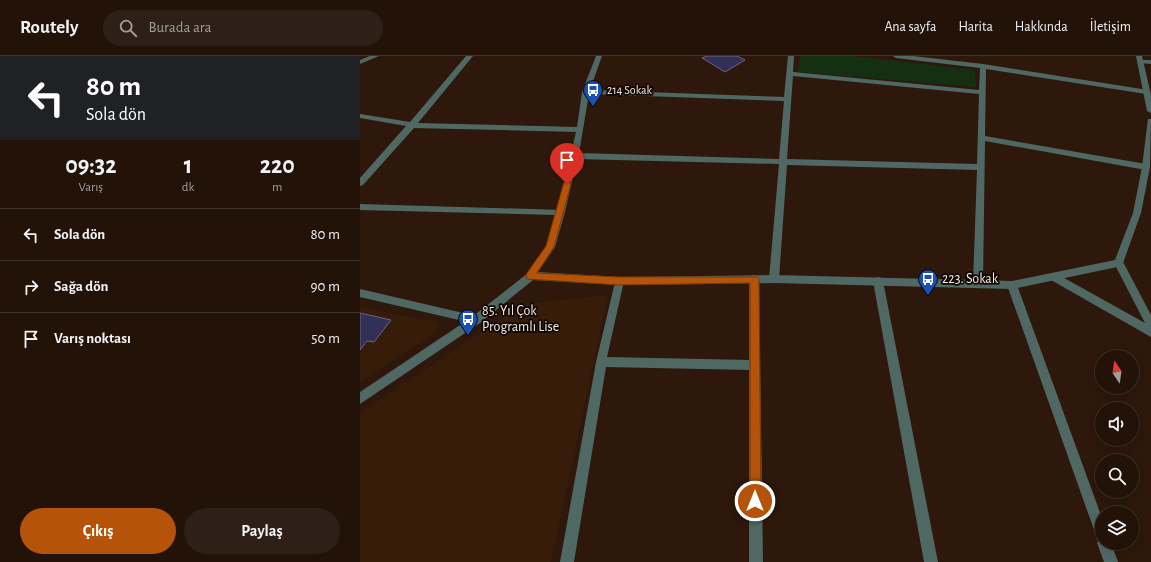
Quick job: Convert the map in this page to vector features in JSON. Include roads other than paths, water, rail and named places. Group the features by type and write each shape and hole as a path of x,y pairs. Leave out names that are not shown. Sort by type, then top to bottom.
{"street":[{"path":"360,62 376,56"},
{"path":"360,183 412,125 470,56"},
{"path":"360,399 476,320 530,276 550,247 561,212 580,130 586,92 599,56"},
{"path":"774,279 791,56"},
{"path":"896,56 983,66 1146,92"},
{"path":"1151,62 1140,59 1151,111"},
{"path":"978,283 983,66"},
{"path":"790,74 982,92"},
{"path":"586,92 788,99"},
{"path":"360,116 412,125 580,130"},
{"path":"1151,121 1146,167 1137,213 1119,263 1151,325"},
{"path":"981,138 1146,167"},
{"path":"574,156 783,163 980,167"},
{"path":"360,207 561,212"},
{"path":"530,276 619,281 774,279 1012,285 1119,263"},
{"path":"1054,277 1151,332"},
{"path":"754,279 756,562"},
{"path":"567,562 601,362 619,281"},
{"path":"878,281 931,562"},
{"path":"1012,285 1095,516"},
{"path":"360,293 476,320"},
{"path":"601,362 755,365"},
{"path":"1107,550 1111,562"}],"place":[{"name":"214 Sokak","path":"593,107"},
{"name":"223. Sokak","path":"928,296"},
{"name":"85. Yıl Çok Programlı Lise","path":"468,336"}]}
